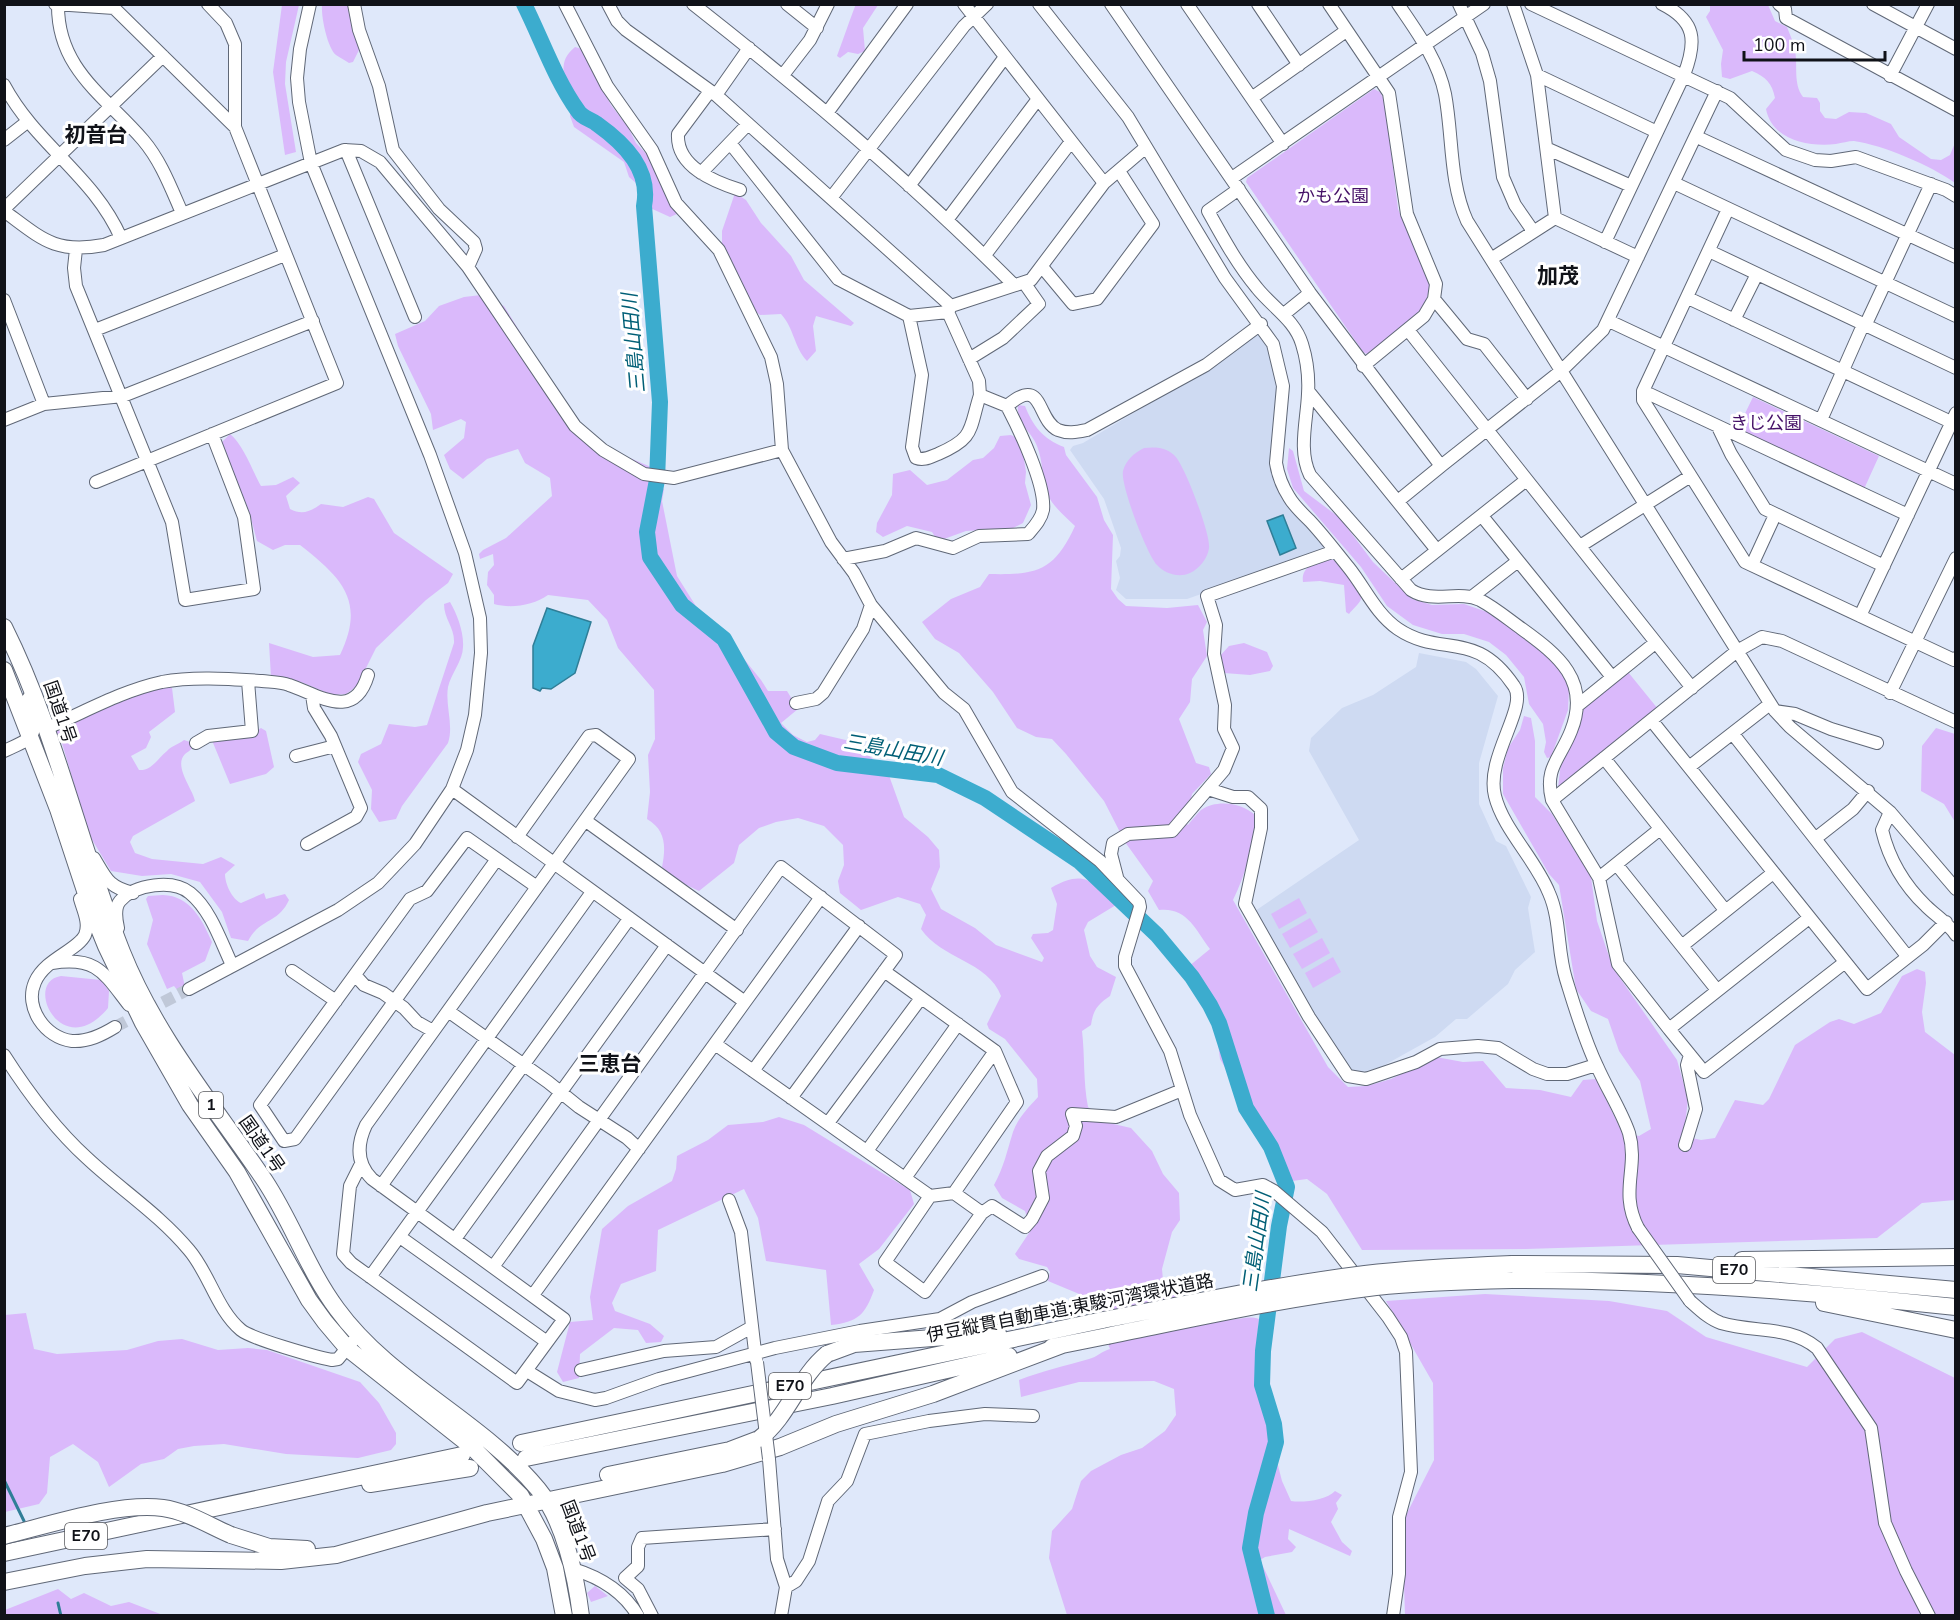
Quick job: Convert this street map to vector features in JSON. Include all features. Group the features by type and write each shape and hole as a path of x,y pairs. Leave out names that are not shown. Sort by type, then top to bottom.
{"highway":[{"name":"国道1号","path":"4,627 48,728 57,765 122,952 187,1073 267,1184 352,1342 491,1443 542,1494 573,1569 581,1616"},
{"name":"国道1号","path":"4,670 58,810 102,936 144,1023 190,1105 237,1172 309,1300 352,1342 472,1447 524,1501 555,1568 564,1616"},
{"path":"1576,1263 1956,1257"},
{"name":"伊豆縦貫自動車道;東駿河湾環状道路","path":"523,1450 832,1396 1060,1337 1105,1328 1374,1287 1436,1282 1576,1263 1677,1265 1956,1290"},
{"name":"伊豆縦貫自動車道;東駿河湾環状道路","path":"1512,1272 1714,1286 1956,1307"},
{"path":"1714,1286 1831,1304 1956,1330"},
{"path":"4,1582 85,1566 147,1559 316,1559 336,1555 487,1513 542,1494 730,1450 759,1439 781,1419 812,1366 827,1354 854,1344 1060,1337"},
{"path":"542,1494 722,1464 780,1447 836,1424 933,1394 1060,1337"},
{"name":"E70","path":"4,1553 235,1504 466,1461"},
{"path":"4,1536 95,1515 150,1507 176,1512 231,1535 269,1547 314,1549 349,1543 524,1501"}],"street":[{"path":"96,482 337,383 235,127 235,44 226,23 208,4"},
{"path":"189,989 338,910 378,883 415,844 452,789 467,750 479,682 480,618 474,586 430,455 311,163 299,102 297,78 300,49 310,4"},
{"path":"354,4 359,30 379,86 393,150 439,209 474,242 476,249 468,267"},
{"path":"565,4 608,86 652,150 676,203 719,250 771,357 777,384 782,450 871,605 939,687 964,709 1012,792 1117,877 1140,907 1127,948 1125,966 1170,1051 1190,1115 1219,1180 1235,1190 1263,1185 1298,1209 1322,1232 1342,1256 1395,1327 1406,1352 1411,1472 1397,1531 1399,1574 1393,1616"},
{"path":"608,4 617,21 626,30 713,93 831,198 950,309 979,381 980,395 970,430 962,443 925,460 916,458 912,447 922,366 909,316"},
{"path":"693,4 783,75 1039,304 1003,339 969,359"},
{"path":"787,4 817,28"},
{"path":"783,75 817,28 828,4"},
{"path":"826,113 907,4"},
{"path":"964,4 1070,143 1104,183"},
{"path":"831,198 972,16 987,4"},
{"path":"1039,4 1128,117 1225,278 1261,324 1277,354 1283,386 1277,456 1278,473 1290,500 1335,551 1371,600 1398,629 1430,641 1477,650 1515,687 1518,706 1496,756 1493,770 1495,798 1542,876 1552,900 1565,975 1596,1065 1628,1132 1631,1145 1628,1201 1638,1228 1690,1301 1722,1323 1790,1333 1805,1338 1817,1348 1871,1428 1885,1523 1929,1616"},
{"path":"1111,4 1310,293 1363,366 1441,466"},
{"path":"1187,4 1253,97 1283,144"},
{"path":"1258,4 1299,65"},
{"path":"1329,4 1380,78 1392,100 1407,214 1435,278 1434,299 1427,313 1363,366"},
{"path":"1398,4 1425,45 1438,70 1445,95 1460,204 1491,259 1737,651 1773,707 1804,739 1890,812 1956,889"},
{"path":"1460,4 1482,53 1490,81 1503,177 1515,205 1533,231"},
{"path":"1484,4 1283,144 1208,211 1232,253 1256,288 1284,314 1301,341 1306,356 1309,392 1304,447 1306,467 1310,476 1401,579 1419,595 1433,598 1473,597 1503,615 1563,662 1569,670 1577,706 1572,730 1549,773 1552,800 1599,878 1618,964 1704,1072 1844,963"},
{"path":"1513,4 1537,75 1548,149 1554,218"},
{"path":"1531,4 1717,91 1749,113 1780,146 1797,155 1831,161 1856,157 1956,196"},
{"path":"1605,242 1684,75 1692,51 1690,32 1679,14 1662,4"},
{"path":"1873,4 1956,49"},
{"path":"1890,76 1928,4"},
{"path":"182,213 154,156 72,63 60,35 57,5 115,6 235,127"},
{"path":"1784,6 1786,18 1956,110"},
{"path":"1253,97 1346,30"},
{"path":"740,190 716,182 701,173 685,157 678,138 749,48"},
{"path":"163,56 4,210 48,242 76,249 104,245 346,150 361,151 380,162 468,267 575,426 603,450 644,474 674,478 782,450"},
{"path":"909,186 1005,57"},
{"path":"1537,75 1657,132"},
{"path":"4,85 27,122 104,204 121,238"},
{"path":"1398,501 1561,371 1590,345 1609,321 1717,91"},
{"path":"947,220 1038,99"},
{"path":"4,140 27,122"},
{"path":"701,173 748,124"},
{"path":"1697,137 1956,257"},
{"path":"730,143 838,279 909,316 950,309 1019,284 1042,268 1104,183 1145,148"},
{"path":"985,255 1070,143"},
{"path":"1548,149 1631,186"},
{"path":"346,150 415,317"},
{"path":"1042,268 1073,304 1097,299 1153,224 1119,171"},
{"path":"1674,183 1956,316"},
{"path":"1821,420 1930,184"},
{"path":"1728,209 1643,391 1643,400 1741,558 1915,643 1954,660 1956,658"},
{"path":"1491,259 1554,218"},
{"path":"1554,218 1638,257"},
{"path":"76,249 74,277 172,522 185,600 254,589 244,517 213,434"},
{"path":"1709,251 1956,368"},
{"path":"95,330 285,255"},
{"path":"1734,320 1757,274"},
{"path":"1284,314 1310,293"},
{"path":"1688,298 1843,371 1953,417 1860,616"},
{"path":"1434,299 1467,339 1484,344 1527,399"},
{"path":"4,300 44,404"},
{"path":"4,420 44,404 123,396 312,321"},
{"path":"1609,321 1956,484"},
{"path":"1007,406 1020,396 1029,396 1040,402 1052,426 1074,433 1087,430 1206,365 1261,324"},
{"path":"1408,330 1525,481 1580,546 1692,688"},
{"path":"1643,391 1908,515"},
{"path":"1309,392 1436,549"},
{"path":"843,559 885,551 909,539 916,538 953,548 979,536 1023,535 1035,527 1043,510 1042,497 1026,444 1007,406 980,395"},
{"path":"1718,426 1731,454 1761,504 1775,515 1884,566"},
{"path":"1580,546 1689,477"},
{"path":"1401,579 1436,549 1525,481"},
{"path":"1752,565 1775,515"},
{"path":"1482,516 1612,677"},
{"path":"1117,877 1111,854 1113,843 1128,834 1172,831 1227,765 1233,748 1224,729 1225,705 1214,654 1216,625 1207,596 1335,551"},
{"path":"1890,693 1956,558"},
{"path":"1473,597 1518,561"},
{"path":"796,703 816,699 823,693 863,628 871,605"},
{"path":"1552,800 1755,639 1776,640 1956,722"},
{"path":"1577,706 1655,643"},
{"path":"48,728 104,701 161,682 279,682 333,702 348,700 361,691 368,675"},
{"path":"196,743 208,736 252,731 248,681"},
{"path":"4,751 31,739 36,726 27,700 34,692"},
{"path":"308,844 356,817 361,811 359,801 335,746 314,708 312,695"},
{"path":"1689,767 1773,707"},
{"path":"1773,707 1831,729 1877,743"},
{"path":"1653,721 1867,989 1946,922"},
{"path":"1733,734 1907,956"},
{"path":"361,1164 350,1186 342,1247 347,1258 518,1383 564,1319 381,1186 366,1173 361,1164 359,1144 366,1125 629,759 596,735 590,736 517,837"},
{"path":"296,756 335,746"},
{"path":"1604,758 1725,910"},
{"path":"452,789 746,1002"},
{"path":"1208,789 1233,797 1248,797 1261,809 1261,828 1245,904 1309,1017 1348,1076 1366,1079 1416,1062 1440,1048 1478,1046 1498,1048 1547,1074 1567,1074 1596,1065"},
{"path":"1816,838 1853,810 1868,791"},
{"path":"1890,812 1882,830 1890,855 1920,900 1946,922 1956,936"},
{"path":"586,821 737,930"},
{"path":"1599,878 1660,829"},
{"path":"497,859 295,1139 284,1141 260,1105 410,899 427,891 467,838 497,859 537,887"},
{"path":"84,841 110,884 116,889 133,893"},
{"path":"72,855 78,892 87,922 86,931 82,940 41,971 33,990 36,1015 42,1024 60,1038 71,1041 86,1040 116,1027"},
{"path":"1617,865 1717,990"},
{"path":"493,1267 598,1119 707,973 781,867 896,955 791,1098"},
{"path":"1683,945 1773,873"},
{"path":"122,952 116,915 120,901 133,893 159,885 173,885 190,893 206,910 232,965"},
{"path":"381,1186 592,892"},
{"path":"533,1295 821,897"},
{"path":"1669,1029 1809,918"},
{"path":"370,1277 629,919"},
{"path":"753,1071 859,926"},
{"path":"455,1239 667,945"},
{"path":"51,963 81,960 93,965 106,974 144,1023"},
{"path":"292,971 336,1001"},
{"path":"884,971 995,1051 1017,1102 954,1193"},
{"path":"355,975 364,985 383,993 404,1008 417,1022 433,1031"},
{"path":"828,1123 921,998"},
{"path":"448,1011 639,1149"},
{"path":"867,1151 958,1024"},
{"path":"715,1044 930,1196 954,1193 981,1214"},
{"path":"905,1178 995,1051"},
{"path":"4,1054 22,1083 86,1158 145,1205 190,1251 228,1313 242,1331 332,1360 338,1359 352,1342"},
{"path":"1685,1145 1696,1109 1688,1065 1690,1055"},
{"path":"930,1196 885,1262 925,1292 981,1214 992,1206 1025,1227 1032,1219 1043,1198 1039,1171 1047,1156 1073,1136 1076,1126 1072,1114 1116,1118 1182,1090"},
{"path":"729,1200 741,1232 769,1459 777,1559 786,1587 782,1616"},
{"path":"400,1236 547,1342"},
{"path":"527,1371 559,1391 595,1400 615,1396 658,1379 756,1358 831,1336 940,1319 972,1302 1042,1276"},
{"path":"581,1370 664,1351 716,1347 752,1327"},
{"path":"786,1587 796,1581 809,1561 828,1501 847,1481 865,1434 929,1421 984,1414 1033,1416"},
{"path":"652,1616 638,1589 625,1578 638,1566 640,1539 775,1529"},
{"path":"573,1569 614,1589 639,1616"}],"shaded area":[{"path":"1254,333 1263,333 1276,372 1278,398 1270,462 1275,485 1310,526 1325,547 1324,551 1187,599 1126,599 1116,590 1120,578 1116,561 1120,556 1121,548 1104,499 1070,450 1073,446 1083,443 1201,373"},
{"path":"1419,653 1466,662 1476,669 1498,696 1479,763 1479,804 1496,841 1506,846 1531,897 1528,908 1535,952 1515,970 1508,984 1467,1019 1456,1019 1435,1037 1381,1067 1355,1074 1341,1061 1255,911 1359,840 1309,751 1311,738 1342,708 1373,695 1416,667"}],"green space":[{"path":"856,4 878,5 863,28 865,51 858,54 848,52 840,58 837,56"},
{"path":"282,5 299,5 286,62 285,84 296,152 285,155 273,72"},
{"path":"322,5 348,5 359,50 353,62 349,63 333,51 325,31"},
{"path":"1710,5 1768,5 1775,21 1787,27 1793,42 1800,92 1803,97 1817,98 1820,111 1825,118 1836,119 1849,112 1866,113 1891,124 1899,137 1931,159 1941,160 1950,155 1955,143 1955,183 1921,163 1866,143 1854,141 1825,145 1814,144 1783,134 1770,120 1766,109 1775,98 1765,78 1752,71 1730,79 1722,77 1723,50 1706,17 1710,11"},
{"path":"575,47 582,49 611,105 628,127 636,143 653,161 662,187 677,214 670,217 648,207 640,199 636,183 629,177 624,162 574,127 570,116 574,91 564,82 563,71 566,58"},
{"name":"かも公園","path":"1374,89 1380,92 1385,101 1398,209 1430,282 1428,294 1417,315 1369,355 1363,352 1246,182 1247,178"},
{"path":"735,193 746,200 761,223 791,256 804,280 854,323 851,326 816,316 813,326 816,351 807,361 781,314 760,315 744,302 722,247 722,231"},
{"path":"481,295 504,306 571,414 604,447 651,467 652,480 664,489 662,501 677,576 699,611 714,622 768,691 787,691 798,709 781,723 793,735 807,742 815,740 820,734 850,741 887,770 904,817 928,837 939,850 940,867 931,889 941,909 975,928 996,945 1042,962 1044,958 1031,938 1033,934 1048,933 1053,930 1057,904 1051,888 1072,879 1087,880 1116,905 1088,922 1084,930 1090,956 1097,967 1116,977 1110,996 1097,1008 1091,1025 1082,1031 1088,1107 1109,1123 1131,1128 1152,1151 1163,1174 1179,1193 1180,1220 1172,1232 1162,1269 1163,1280 1193,1303 1220,1317 1259,1319 1257,1340 1266,1419 1282,1481 1291,1501 1314,1500 1326,1497 1335,1491 1342,1495 1336,1503 1338,1509 1331,1522 1342,1542 1352,1551 1350,1556 1289,1529 1288,1539 1296,1547 1292,1552 1260,1560 1286,1615 1067,1615 1049,1558 1052,1531 1072,1509 1081,1481 1091,1471 1121,1455 1142,1448 1165,1431 1176,1415 1174,1389 1154,1381 1079,1382 1021,1397 1019,1380 1092,1358 1110,1349 1090,1302 1084,1296 1048,1281 1050,1272 1047,1267 1019,1259 1015,1254 1031,1230 1025,1211 1002,1198 994,1185 1015,1127 1038,1097 1037,1079 1005,1039 989,1029 987,1024 1001,996 995,984 986,975 940,947 921,929 926,915 920,904 898,897 861,910 840,893 838,881 844,865 843,845 824,826 798,818 759,828 739,845 734,863 699,891 678,881 662,867 663,840 658,828 647,819 650,792 648,755 655,739 654,690 618,648 607,620 588,600 548,595 529,604 515,606 494,604 494,595 487,585 488,572 494,565 493,554 480,559 479,554 506,538 552,496 550,478 525,463 518,449 487,459 463,479 450,469 444,455 464,438 466,422 461,419 433,430 431,414 398,346 395,334 425,321 439,306 464,297"},
{"name":"きじ公園","path":"1753,397 1879,456 1864,489 1737,430"},
{"path":"1018,405 1025,406 1035,426 1045,436 1064,447 1066,455 1097,497 1104,520 1113,535 1111,589 1118,599 1126,606 1167,608 1198,605 1207,622 1203,630 1207,656 1192,679 1190,702 1179,719 1196,763 1209,767 1211,774 1192,794 1190,804 1178,815 1188,825 1201,810 1214,804 1229,804 1236,805 1255,815 1248,859 1233,900 1328,1067 1348,1087 1367,1086 1391,1079 1436,1057 1463,1062 1483,1061 1506,1088 1540,1090 1571,1097 1583,1080 1596,1079 1622,1132 1639,1136 1651,1129 1640,1081 1619,1051 1608,1019 1591,1011 1576,989 1559,885 1549,874 1503,794 1503,768 1508,748 1520,730 1524,716 1531,718 1535,741 1535,797 1552,814 1591,877 1597,921 1613,968 1677,1060 1688,1099 1685,1125 1692,1138 1701,1140 1715,1138 1735,1100 1763,1105 1769,1099 1795,1045 1830,1022 1839,1019 1854,1024 1881,1013 1902,976 1917,969 1925,972 1926,983 1922,1012 1925,1032 1955,1055 1955,1200 1922,1203 1877,1238 1526,1249 1362,1250 1327,1194 1307,1179 1292,1181 1220,1059 1213,1005 1188,967 1210,949 1200,934 1177,912 1159,910 1148,891 1153,881 1125,842 1104,801 1066,754 1052,739 1036,737 1017,728 993,692 959,653 935,639 922,622 951,599 980,587 989,574 1019,573 1042,568 1059,553 1075,526 1049,498 1039,452 1019,418"},
{"path":"230,434 243,451 261,486 276,485 293,477 300,483 286,496 290,509 306,512 321,504 343,507 368,497 374,499 394,533 453,574 448,583 426,600 376,648 357,686 346,694 332,695 301,682 271,677 269,643 313,657 340,655 351,620 350,605 346,592 338,580 300,545 285,545 273,550 257,541 249,511 221,443"},
{"path":"1011,435 1021,440 1026,472 1025,483 1031,505 1023,523 1013,528 966,531 944,539 936,538 932,532 907,526 883,537 876,532 877,523 892,495 893,474 910,470 927,485 947,480 973,460 983,458 994,448 1000,436"},
{"path":"1144,448 1160,448 1174,455 1184,471 1196,500 1206,529 1209,548 1202,563 1190,573 1172,574 1157,565 1135,519 1123,471 1131,457"},
{"path":"1289,448 1293,451 1304,491 1340,518 1373,562 1412,599 1432,605 1464,604 1493,614 1560,666 1569,689 1568,710 1551,757 1547,758 1544,752 1546,742 1543,724 1529,704 1524,677 1506,655 1489,642 1464,634 1442,634 1413,625 1387,606 1361,567 1293,488 1287,469"},
{"path":"1324,559 1334,560 1358,590 1361,599 1349,614 1346,612 1344,585 1320,581 1303,582 1306,570 1312,564"},
{"path":"450,602 460,623 463,647 448,687 450,736 448,743 402,806 396,819 379,822 371,809 372,790 358,762 361,754 381,744 389,724 415,727 427,725 454,643 453,633 444,609 444,604"},
{"path":"1244,643 1267,652 1273,666 1270,671 1250,675 1224,673 1220,667 1219,657 1229,646"},
{"path":"1628,672 1658,709 1558,788 1562,754 1581,709"},
{"path":"169,686 172,688 175,712 149,732 151,737 146,748 131,756 139,770 144,770 173,746 184,740 190,742 192,748 185,754 181,765 195,801 133,836 130,842 135,853 152,859 203,864 221,857 235,865 225,874 225,878 232,895 241,903 264,893 266,899 285,894 289,900 285,908 258,928 248,941 231,938 222,912 200,882 171,874 142,876 111,871 88,833 62,743 57,740 55,730 134,696"},
{"path":"261,728 266,731 274,767 266,774 230,784 211,738 244,739"},
{"path":"1936,728 1955,734 1955,822 1944,804 1921,791 1922,746"},
{"path":"148,896 172,896 188,904 199,917 212,942 205,961 182,973 185,987 178,991 174,986 167,989 147,944 153,920 146,899"},
{"path":"1299,898 1307,913 1279,929 1271,914"},
{"path":"1310,918 1318,932 1290,948 1282,934"},
{"path":"1322,938 1330,953 1302,969 1293,954"},
{"path":"1333,957 1341,972 1313,988 1305,973"},
{"path":"61,976 101,980 109,991 108,1008 91,1023 76,1027 63,1024 53,1015 47,1004 45,991 50,981"},
{"path":"779,1117 804,1125 910,1190 914,1204 879,1249 859,1264 874,1290 864,1311 848,1322 831,1325 826,1270 766,1261 758,1218 744,1189 658,1230 656,1271 621,1284 612,1303 615,1311 650,1324 664,1336 661,1342 646,1343 638,1330 614,1328 580,1354 579,1378 563,1382 557,1372 570,1322 593,1320 590,1297 602,1229 628,1206 672,1181 677,1156 708,1140 728,1125 763,1122"},
{"path":"1485,1294 1609,1301 1667,1311 1706,1337 1807,1367 1835,1339 1862,1332 1955,1378 1955,1615 1405,1615 1402,1523 1434,1460 1433,1383 1386,1301"},
{"path":"26,1313 34,1349 57,1354 127,1350 158,1341 182,1339 218,1350 248,1348 267,1350 360,1382 379,1403 396,1433 396,1444 391,1450 358,1458 286,1454 224,1444 194,1446 178,1449 164,1459 141,1464 109,1487 98,1462 73,1444 50,1457 47,1493 39,1504 5,1512 5,1315"},
{"path":"595,1586 608,1596 591,1602 587,1593"},
{"path":"58,1589 71,1599 84,1593 111,1606 129,1602 163,1615 5,1615 5,1610"}],"water":[{"path":"1283,515 1296,548 1280,555 1267,521"},
{"path":"547,608 591,622 575,673 551,689 542,688 540,691 533,688 533,646"}],"waterway":[{"name":"三島山田川","path":"524,4 556,73 578,111 595,122 626,149 634,159 644,181 644,206 660,402 657,480 647,532 650,557 682,605 724,639 776,732 794,747 837,763 938,775 985,798 1079,861 1157,935 1192,977 1219,1023 1246,1108 1271,1147 1287,1187 1279,1226 1263,1351 1262,1385 1274,1424 1276,1442 1256,1513 1250,1548 1267,1616"},
{"path":"4,1480 24,1521"},
{"path":"58,1603 61,1616"}],"tunnel":[{"path":"115,1027 189,989"}],"district":[{"name":"初音台","path":"96,135"},
{"name":"加茂","path":"1558,276"},
{"name":"三恵台","path":"610,1064"}]}
